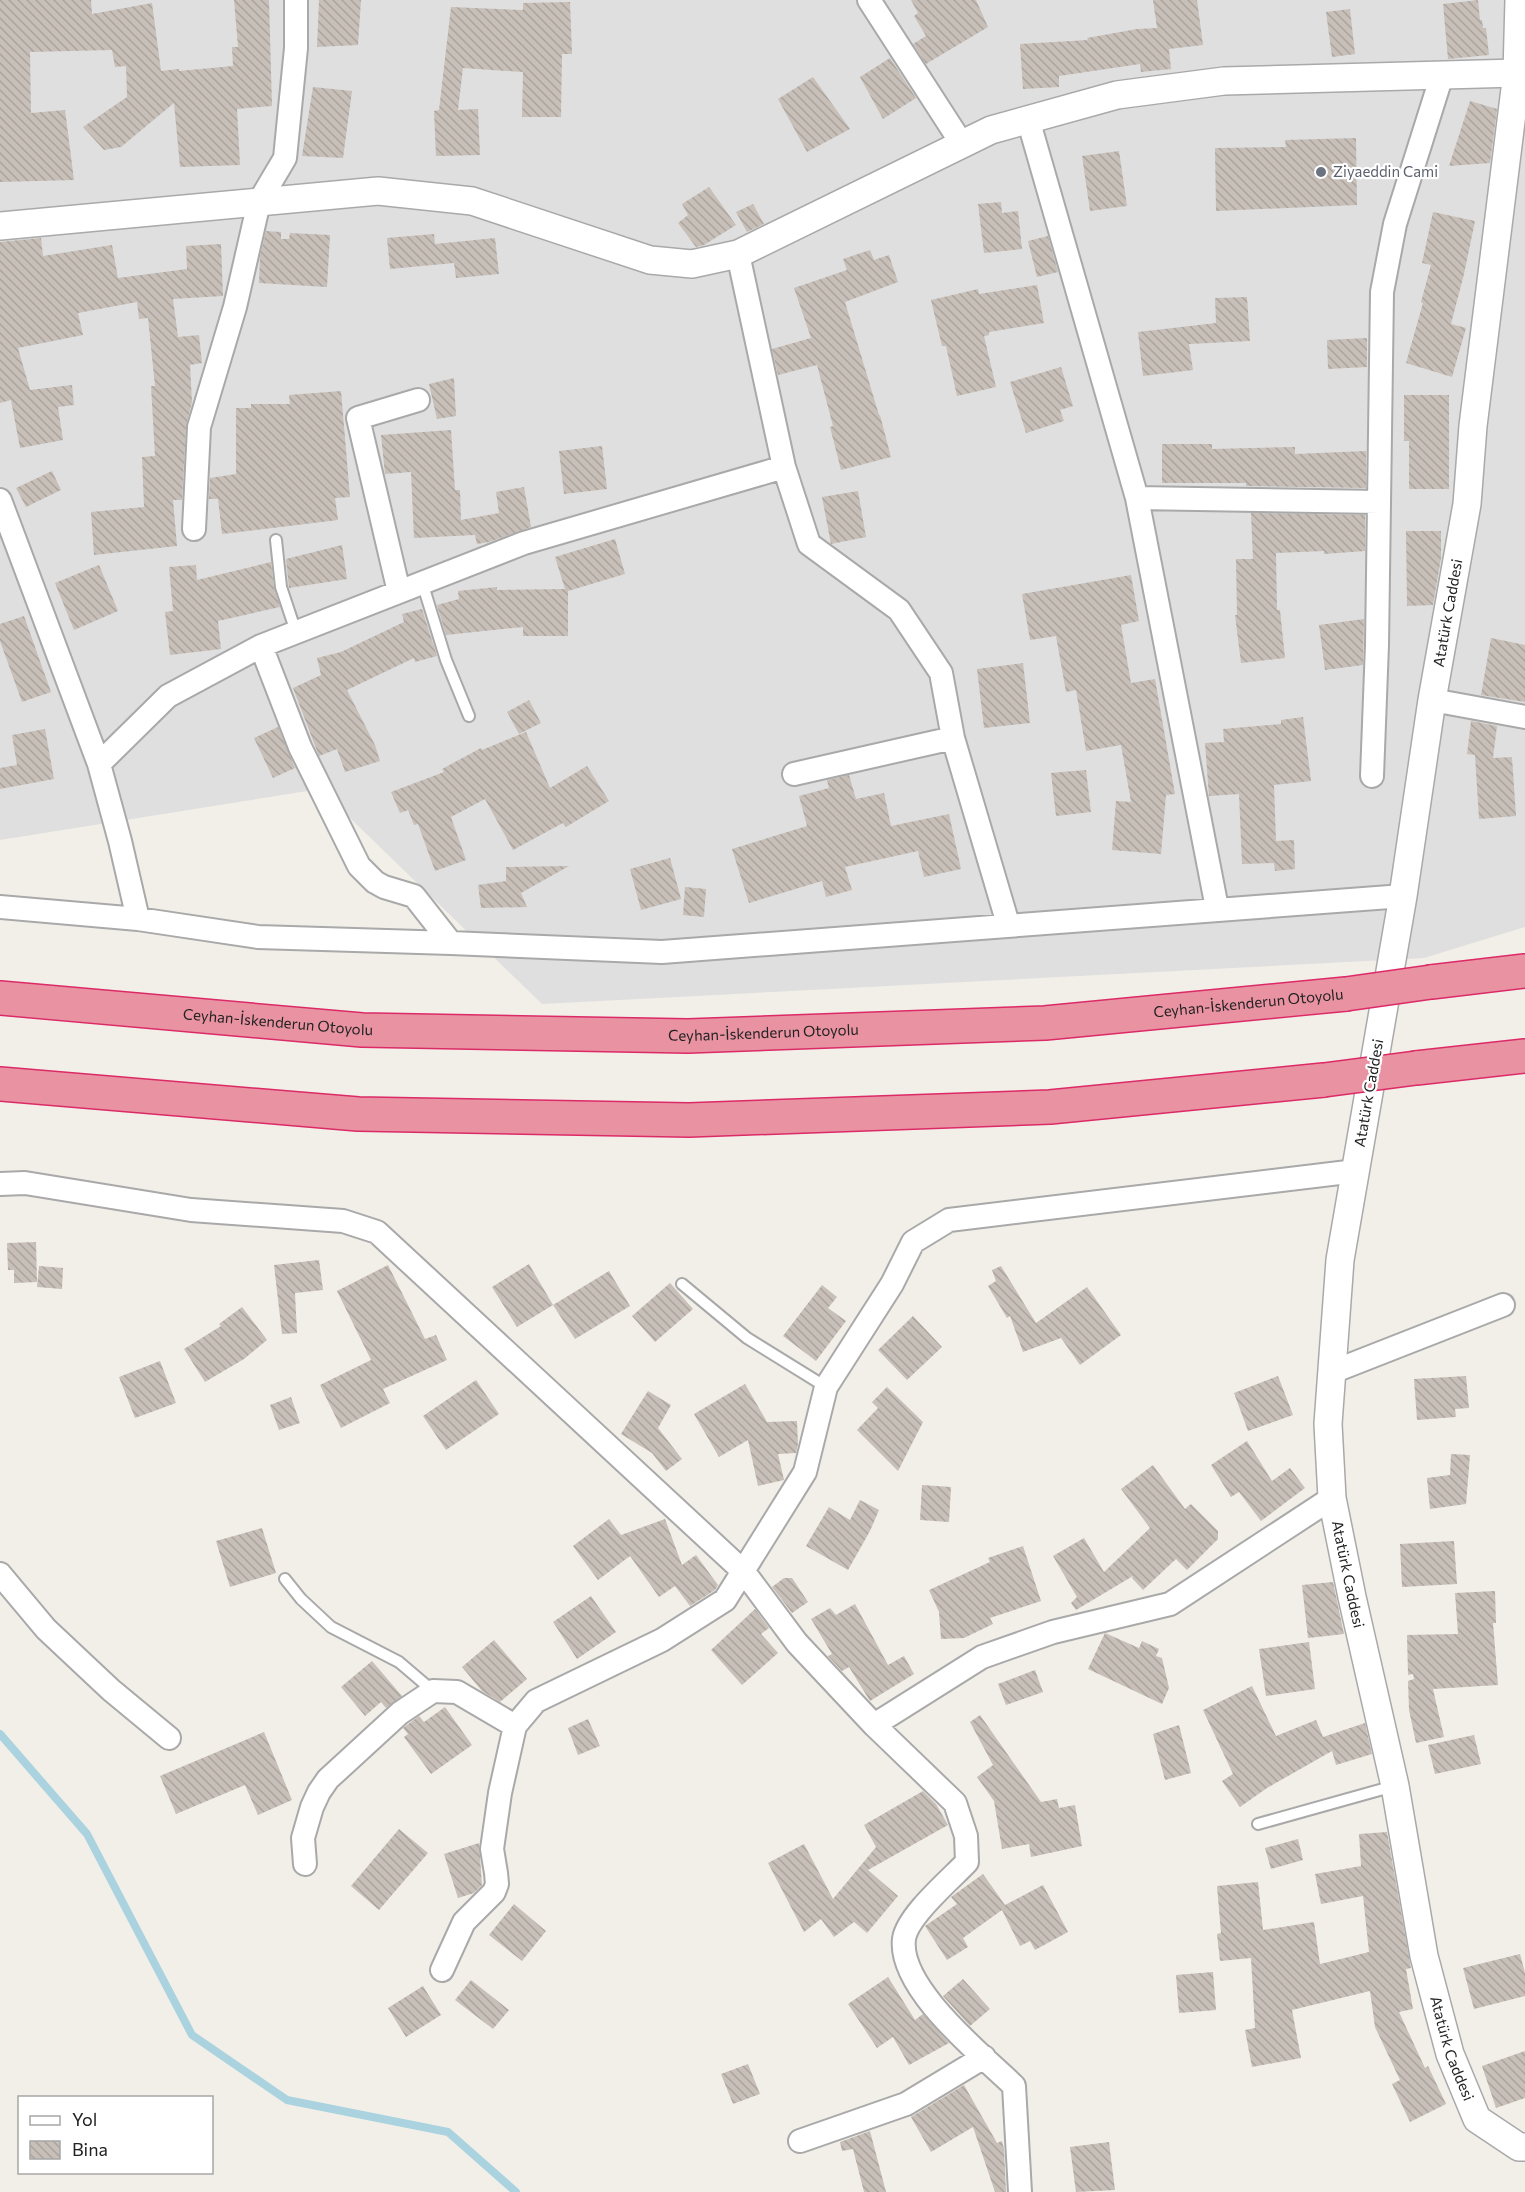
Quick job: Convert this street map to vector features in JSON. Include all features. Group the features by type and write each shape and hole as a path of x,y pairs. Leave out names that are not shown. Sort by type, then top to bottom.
{"highway":[{"name":"Ceyhan-İskenderun Otoyolu","path":"0,998 362,1030 688,1035 1045,1023 1346,994 1525,971"},
{"path":"0,1084 358,1114 689,1120 1050,1107 1323,1080 1525,1056"}],"street":[{"path":"194,529 199,427 235,307 259,202 285,158 296,48 296,0"},
{"path":"869,0 962,144"},
{"name":"Atatürk Caddesi","path":"1519,0 1521,73 1473,426 1467,504 1432,700 1403,896 1340,1260 1328,1424 1332,1498 1354,1608 1395,1786 1424,1956 1450,2054 1477,2119 1519,2147 1525,2147"},
{"path":"0,226 378,191 472,201 650,260 692,264 738,254 991,129 1117,95 1224,81 1521,73"},
{"path":"1372,776 1382,292 1395,224 1442,75"},
{"path":"1028,119 1137,498 1217,908"},
{"path":"738,254 784,468 809,544 899,610 941,673 953,738 1008,924"},
{"path":"399,592 358,418 418,400"},
{"path":"99,764 168,696 261,646 524,543 784,468"},
{"path":"1137,498 1379,502"},
{"path":"0,500 99,764 138,919"},
{"path":"261,646 300,747 359,866 375,882 384,887 414,896 451,943"},
{"path":"1432,700 1525,717"},
{"path":"794,774 953,738"},
{"path":"0,907 138,919 258,937 662,952 1217,908 1403,896"},
{"path":"442,1970 464,1922 494,1892 496,1873 492,1850 500,1793 515,1725 536,1701 662,1640 725,1600 805,1472 826,1387 892,1284 912,1242 949,1220 1356,1171"},
{"path":"0,1184 25,1183 191,1210 343,1221 377,1232 744,1572 796,1643 874,1725 955,1803 966,1836 968,1862 917,1914 904,1938 905,1962 924,1994 947,2022 1014,2086 1020,2192"},
{"path":"1332,1372 1503,1305"},
{"path":"874,1725 982,1657 1053,1632 1170,1604 1332,1498"},
{"path":"0,1574 46,1629 111,1690 169,1738"},
{"path":"305,1864 303,1838 319,1792 328,1779 400,1713 434,1691 457,1692 515,1725"},
{"path":"800,2141 906,2104 984,2057"}],"lane":[{"path":"276,540 281,587 296,632"},
{"path":"422,582 446,660 469,716"},
{"path":"682,1284 747,1338 826,1387"},
{"path":"285,1579 301,1599 331,1627 399,1662 434,1691"},
{"path":"1258,1824 1395,1786"}],"shaded area":[{"path":"0,0 1525,0 1525,927 1424,958 542,1004 320,789 0,840"}],"building":[{"path":"0,0 91,0 92,14 152,3 161,71 179,69 179,71 233,66 232,47 238,47 234,0 269,0 272,106 237,109 240,165 180,167 174,103 121,147 104,150 83,127 127,97 126,66 115,67 112,50 30,52 31,113 65,110 74,180 0,182"},
{"path":"319,0 361,0 358,45 317,47"},
{"path":"911,0 976,0 988,27 926,64 913,44 926,36 914,16 918,13"},
{"path":"1153,0 1197,0 1203,45 1169,49 1171,69 1141,72 1140,64 1059,76 1059,87 1023,89 1020,44 1088,40 1087,38 1137,29 1157,28"},
{"path":"1478,0 1480,20 1482,20 1483,28 1486,28 1489,55 1448,59 1443,4"},
{"path":"570,2 572,54 562,54 561,117 522,117 523,72 463,68 458,110 478,109 480,155 436,156 434,111 439,110 451,7 523,10 523,3"},
{"path":"1350,9 1355,54 1332,57 1326,12"},
{"path":"890,58 916,98 883,119 860,77"},
{"path":"813,77 850,129 807,152 778,99"},
{"path":"313,87 352,91 343,158 302,156"},
{"path":"1470,101 1497,109 1490,163 1449,166"},
{"path":"1356,138 1357,205 1216,211 1215,148 1286,147 1285,140"},
{"path":"1119,151 1127,206 1090,211 1082,156"},
{"path":"709,187 736,225 704,245 696,247 678,223 688,215 682,204"},
{"path":"1001,202 1002,213 1018,211 1022,249 984,253 978,204"},
{"path":"753,204 764,224 747,232 736,212"},
{"path":"1433,212 1475,221 1451,324 1466,328 1452,377 1406,363 1431,265 1422,263"},
{"path":"266,231 281,232 281,239 289,239 290,233 330,235 327,287 259,283 260,256"},
{"path":"434,234 435,244 495,238 499,274 456,278 454,263 390,269 387,238"},
{"path":"1048,236 1058,272 1037,277 1028,241"},
{"path":"41,238 43,256 112,245 118,278 187,269 186,246 221,244 223,296 173,299 178,337 199,335 202,363 190,365 192,402 186,426 182,500 173,500 177,546 94,555 91,512 144,507 142,457 155,456 151,386 155,386 148,318 139,319 137,302 78,313 83,335 18,348 30,390 72,385 74,405 58,407 63,440 20,448 11,400 0,403 0,242"},
{"path":"870,250 874,260 889,255 898,282 845,302 891,457 841,470 830,427 833,426 817,365 778,375 772,349 811,338 794,288 847,270 843,259"},
{"path":"1037,285 1044,323 989,332 989,335 984,336 996,387 957,396 946,346 942,346 931,300 978,289 979,294"},
{"path":"1247,297 1250,341 1189,344 1193,370 1143,376 1138,332 1216,323 1215,298"},
{"path":"1367,338 1367,367 1328,369 1327,340"},
{"path":"1061,367 1073,406 1060,410 1064,421 1026,433 1010,382"},
{"path":"454,378 456,416 437,419 429,384"},
{"path":"341,391 350,497 335,498 338,520 222,534 218,499 209,499 210,478 236,474 236,408 251,408 251,404 290,404 289,395"},
{"path":"1404,395 1449,395 1449,489 1409,489 1409,441 1404,441"},
{"path":"451,430 455,490 460,490 461,520 499,513 496,492 524,487 531,527 477,544 475,535 414,538 411,472 385,474 381,435"},
{"path":"1162,444 1212,444 1212,449 1295,447 1295,454 1366,451 1366,488 1246,486 1246,483 1162,483"},
{"path":"602,446 607,489 564,494 559,451"},
{"path":"52,471 61,490 26,507 16,488"},
{"path":"858,491 866,537 831,544 822,497"},
{"path":"1251,513 1365,515 1365,551 1324,554 1324,551 1276,553 1277,610 1280,610 1285,658 1241,663 1235,615 1237,615 1236,559 1253,559"},
{"path":"1406,531 1441,531 1441,558 1433,605 1407,606"},
{"path":"615,539 625,574 568,591 568,636 523,636 523,627 446,635 437,605 459,599 458,591 497,587 497,590 565,589 555,557"},
{"path":"342,545 347,579 289,588 286,559"},
{"path":"271,562 274,588 280,607 218,621 221,649 170,655 165,612 173,611 169,567 196,565 197,580"},
{"path":"99,565 118,611 74,630 55,583"},
{"path":"1131,575 1139,621 1121,625 1131,683 1155,679 1175,794 1166,795 1161,854 1112,850 1116,801 1131,802 1121,745 1086,751 1076,690 1066,692 1056,636 1030,640 1022,594"},
{"path":"422,609 437,656 415,662 414,658 347,690 375,745 380,761 345,772 337,749 319,756 293,688 321,675 317,658 341,652 404,622 402,614"},
{"path":"24,616 51,692 22,702 0,641 0,624"},
{"path":"1364,619 1363,665 1325,670 1319,625"},
{"path":"1491,638 1525,645 1525,702 1481,695"},
{"path":"1023,663 1030,723 984,728 977,669"},
{"path":"529,700 541,723 519,734 507,712"},
{"path":"1303,717 1311,781 1274,785 1276,841 1294,840 1295,869 1275,871 1274,863 1242,864 1239,794 1209,796 1205,743 1224,742 1223,729 1281,724 1281,720"},
{"path":"1471,721 1497,726 1493,758 1512,757 1516,816 1479,819 1475,755 1467,754"},
{"path":"278,727 295,768 273,778 254,738"},
{"path":"45,729 54,779 0,789 0,768 17,765 12,735"},
{"path":"526,732 550,788 587,766 609,801 566,827 563,823 513,850 485,799 451,817 466,860 435,871 418,824 414,825 408,810 400,813 391,792 444,772 442,769 481,748 482,750"},
{"path":"1086,770 1091,812 1056,816 1051,773"},
{"path":"849,775 856,799 884,793 891,826 949,814 961,869 924,877 918,851 845,867 852,890 826,897 822,881 749,903 732,849 807,826 799,796 829,788 827,780"},
{"path":"670,858 681,899 641,910 630,869"},
{"path":"569,866 521,893 527,907 481,908 478,885 506,881 506,867"},
{"path":"685,887 706,889 704,917 683,915"},
{"path":"36,1242 37,1282 14,1283 14,1270 8,1270 7,1243"},
{"path":"319,1260 323,1290 295,1293 297,1333 282,1334 274,1265"},
{"path":"529,1264 553,1305 517,1327 492,1287"},
{"path":"388,1265 425,1339 436,1335 447,1360 383,1389 390,1403 341,1428 320,1385 371,1360 337,1291"},
{"path":"39,1266 63,1268 62,1289 37,1287"},
{"path":"1001,1266 1036,1323 1087,1287 1121,1335 1080,1365 1061,1338 1023,1352 1010,1316 1007,1318 988,1286 996,1281 992,1270"},
{"path":"609,1271 630,1306 575,1339 553,1305"},
{"path":"670,1283 693,1309 655,1342 632,1316"},
{"path":"822,1285 837,1297 828,1308 846,1321 816,1361 783,1336"},
{"path":"242,1307 267,1340 244,1359 205,1382 184,1349 221,1326 219,1324"},
{"path":"913,1316 942,1347 907,1380 878,1350"},
{"path":"160,1361 176,1403 135,1418 119,1377"},
{"path":"1278,1376 1293,1415 1248,1431 1234,1393"},
{"path":"1466,1376 1469,1408 1455,1409 1456,1417 1417,1420 1414,1379"},
{"path":"476,1380 499,1414 446,1450 423,1416"},
{"path":"745,1384 767,1422 797,1421 796,1453 778,1454 784,1480 758,1486 748,1440 719,1457 694,1414"},
{"path":"887,1387 923,1422 898,1471 857,1430 878,1408 872,1402"},
{"path":"648,1391 671,1405 658,1428 682,1459 666,1471 652,1453 621,1434"},
{"path":"291,1397 300,1423 279,1430 270,1405"},
{"path":"1247,1441 1272,1481 1290,1468 1305,1488 1261,1521 1239,1492 1231,1497 1211,1465"},
{"path":"1451,1454 1470,1455 1466,1504 1430,1509 1427,1478 1450,1475"},
{"path":"1153,1465 1185,1509 1191,1504 1218,1531 1218,1539 1187,1570 1176,1559 1143,1590 1132,1578 1133,1576 1076,1610 1071,1603 1077,1597 1053,1556 1084,1538 1104,1572 1150,1528 1121,1489"},
{"path":"922,1485 951,1487 949,1522 920,1520"},
{"path":"860,1500 879,1510 848,1570 806,1546 829,1507 850,1520"},
{"path":"609,1519 621,1535 665,1519 682,1565 696,1555 718,1585 715,1590 690,1606 675,1586 659,1597 630,1556 598,1580 573,1546"},
{"path":"262,1528 276,1573 230,1587 216,1541"},
{"path":"1454,1541 1457,1584 1402,1587 1400,1544"},
{"path":"1023,1546 1041,1601 990,1618 993,1624 964,1638 941,1639 939,1612 929,1590 990,1562 988,1558"},
{"path":"784,1578 792,1578 808,1602 792,1613 772,1587"},
{"path":"1333,1582 1344,1634 1308,1638 1302,1585"},
{"path":"1495,1591 1496,1623 1493,1623 1498,1685 1433,1689 1444,1737 1416,1743 1409,1710 1408,1681 1414,1679 1413,1674 1408,1675 1407,1635 1458,1634 1455,1593"},
{"path":"591,1596 616,1632 577,1659 553,1622"},
{"path":"855,1604 888,1665 904,1656 914,1674 870,1701 849,1667 842,1671 828,1656 832,1654 811,1619 830,1608 836,1615"},
{"path":"755,1609 769,1628 761,1634 778,1653 742,1685 711,1650"},
{"path":"1105,1633 1139,1648 1142,1641 1159,1649 1156,1656 1162,1658 1169,1688 1162,1704 1088,1669"},
{"path":"494,1640 527,1679 500,1702 482,1691 462,1667"},
{"path":"1309,1642 1315,1689 1266,1696 1259,1649"},
{"path":"372,1661 402,1696 386,1708 381,1702 365,1716 341,1687"},
{"path":"1035,1670 1043,1692 1006,1705 998,1684"},
{"path":"1252,1686 1276,1736 1316,1720 1323,1737 1365,1723 1372,1754 1336,1765 1332,1751 1267,1788 1240,1807 1222,1781 1233,1774 1203,1710"},
{"path":"445,1707 472,1745 431,1774 404,1737 408,1734 403,1728 419,1716 424,1722"},
{"path":"980,1715 1041,1802 1057,1799 1059,1808 1075,1805 1082,1846 1031,1857 1029,1844 1002,1849 994,1801 977,1777 993,1765 970,1722"},
{"path":"588,1719 600,1746 578,1755 568,1728"},
{"path":"1179,1725 1191,1773 1165,1780 1153,1734"},
{"path":"264,1732 292,1800 258,1815 245,1785 176,1814 160,1776"},
{"path":"1474,1735 1481,1764 1435,1774 1428,1745"},
{"path":"923,1791 936,1804 948,1825 868,1870 898,1896 867,1933 854,1922 834,1937 821,1919 804,1932 768,1863 804,1844 833,1899 876,1847 864,1825"},
{"path":"399,1829 428,1853 379,1910 351,1886"},
{"path":"1387,1832 1411,1968 1406,1969 1413,2009 1399,2012 1425,2068 1428,2066 1446,2104 1410,2122 1392,2084 1400,2080 1375,2027 1370,1991 1292,2010 1301,2058 1252,2067 1245,2030 1255,2028 1251,1958 1220,1961 1217,1934 1221,1933 1217,1886 1258,1882 1263,1930 1314,1922 1320,1964 1369,1952 1363,1896 1321,1904 1315,1874 1361,1866 1359,1834"},
{"path":"1298,1839 1303,1860 1271,1869 1265,1848"},
{"path":"479,1843 482,1885 474,1893 458,1898 444,1854"},
{"path":"983,1874 1005,1905 1043,1885 1068,1932 1035,1950 1030,1941 1020,1946 1002,1910 963,1938 968,1947 947,1960 925,1926 957,1904 951,1897"},
{"path":"514,1904 546,1931 522,1961 489,1935"},
{"path":"1520,1954 1525,1973 1525,1996 1474,2009 1463,1968"},
{"path":"1213,1972 1216,2010 1179,2013 1176,1975"},
{"path":"888,1977 915,2020 923,2014 949,2043 909,2065 893,2037 877,2048 848,2004"},
{"path":"963,1979 990,2009 970,2026 943,1996"},
{"path":"471,1980 509,2010 493,2029 455,2000"},
{"path":"423,1986 441,2015 406,2037 388,2008"},
{"path":"1525,2051 1525,2098 1496,2108 1482,2066"},
{"path":"748,2064 760,2094 733,2104 721,2074"},
{"path":"964,2085 997,2143 1002,2141 1006,2192 995,2192 973,2127 931,2152 911,2117"},
{"path":"870,2131 886,2192 864,2192 853,2149 842,2151 840,2142"},
{"path":"1109,2142 1115,2190 1076,2192 1070,2147"}],"waterway":[{"path":"0,1734 87,1834 192,2035 287,2100 448,2132 516,2192"}],"place":[{"name":"Ziyaeddin Cami","path":"1321,172"}]}
